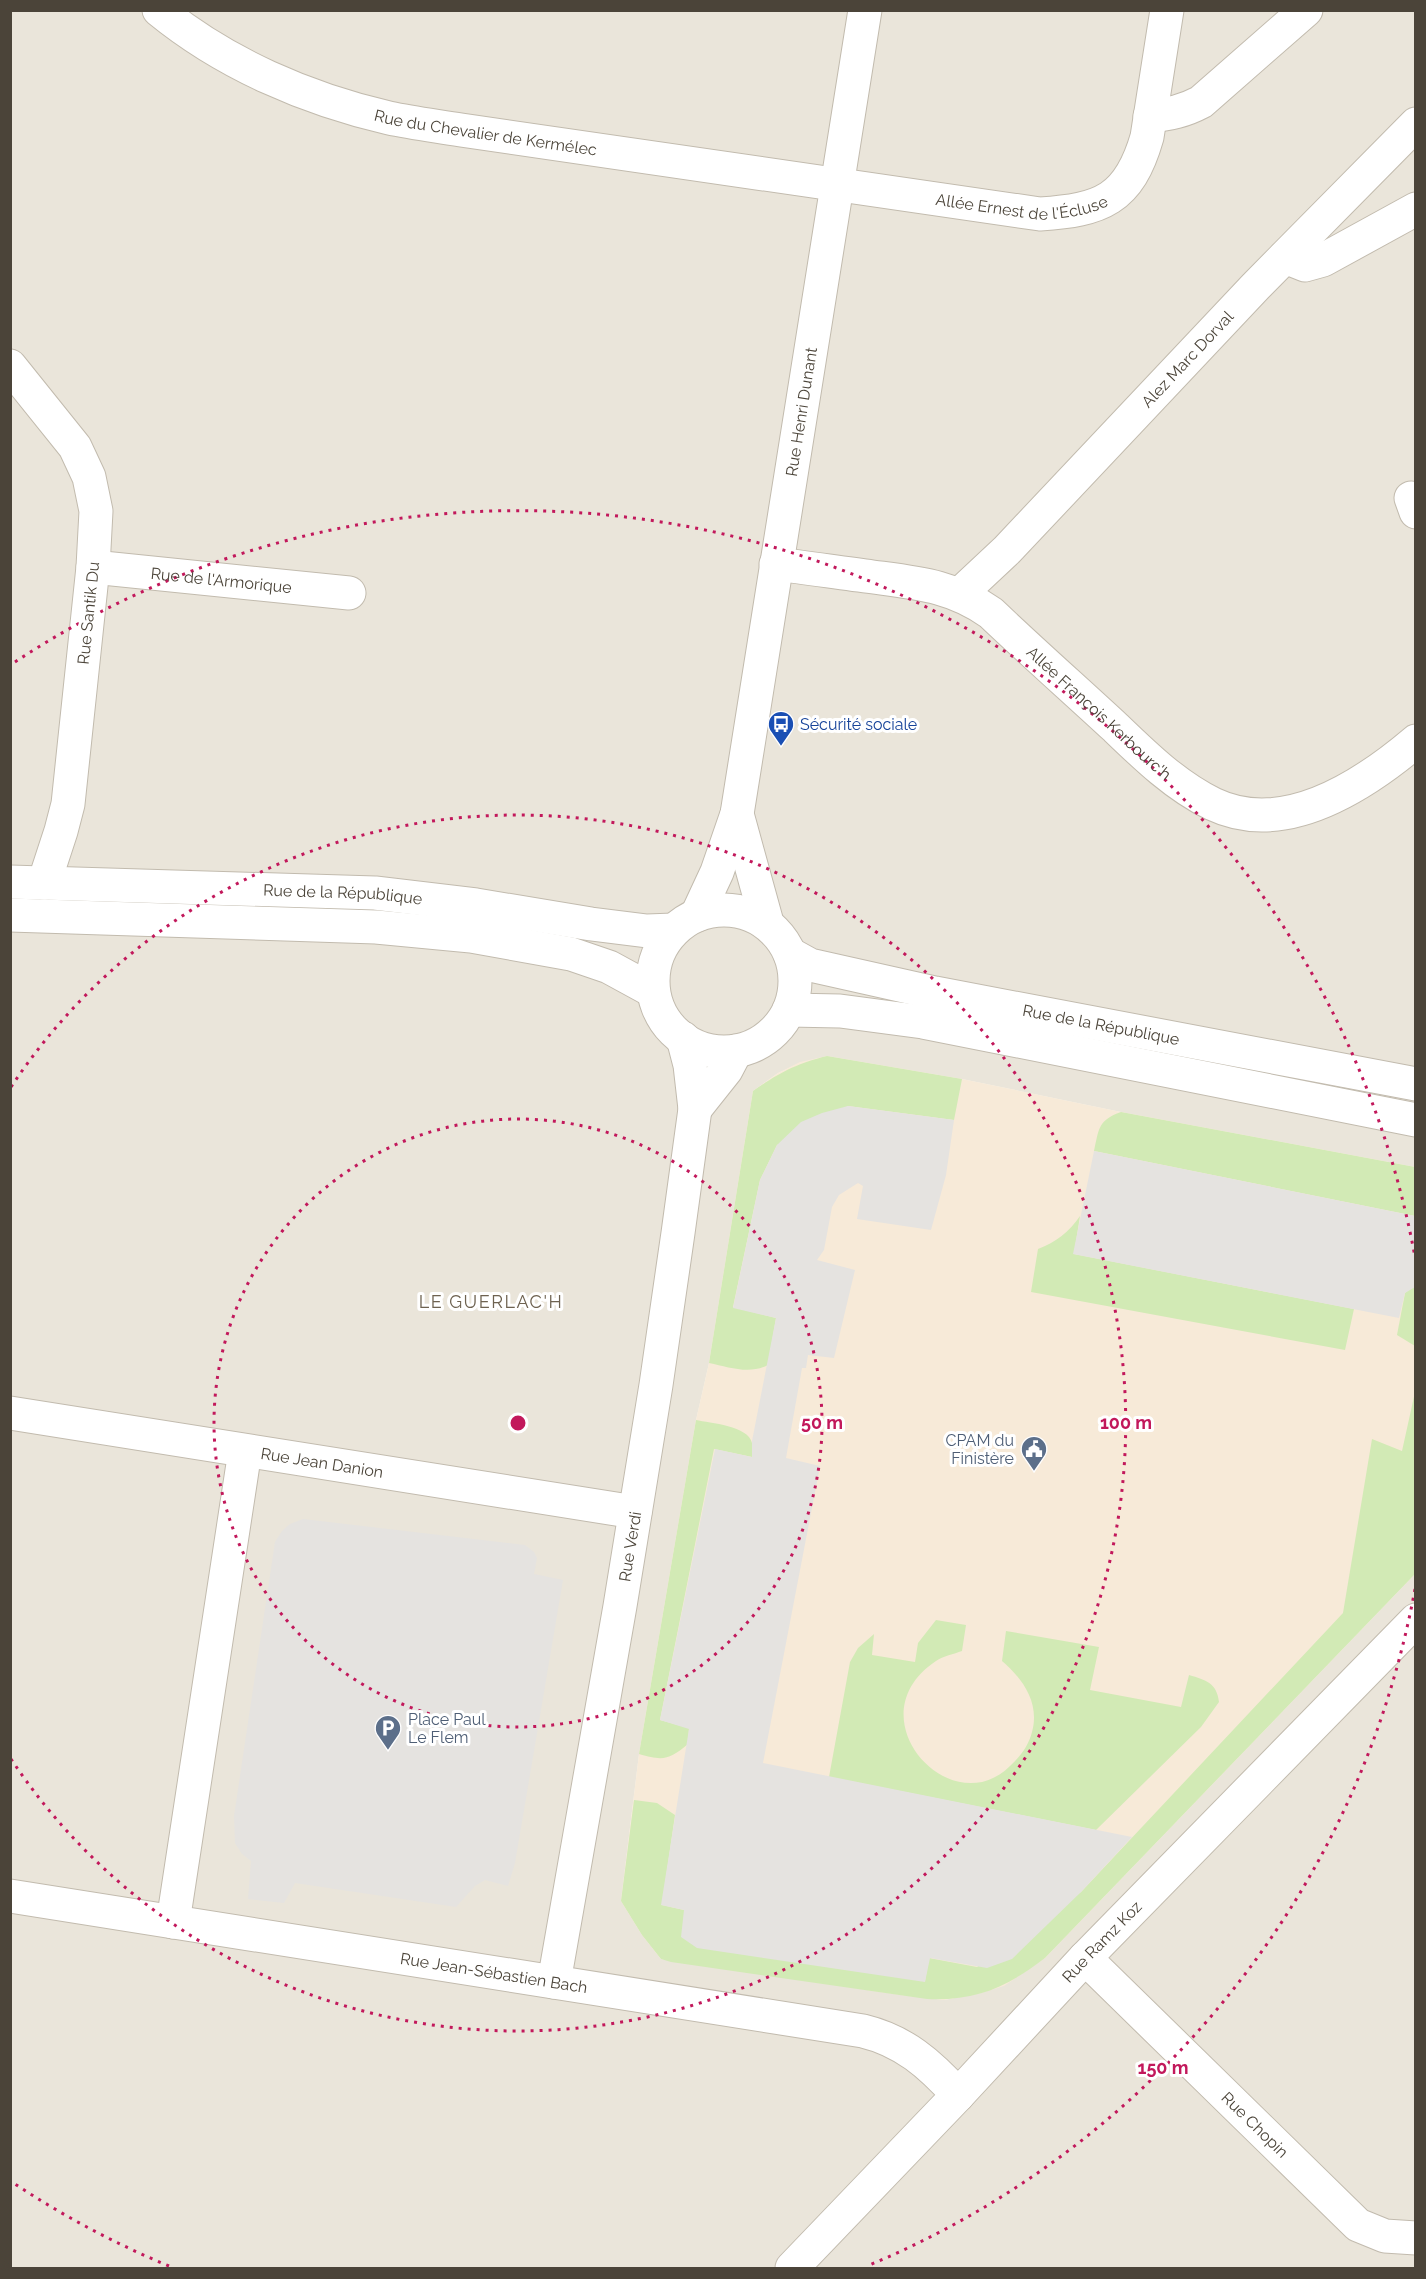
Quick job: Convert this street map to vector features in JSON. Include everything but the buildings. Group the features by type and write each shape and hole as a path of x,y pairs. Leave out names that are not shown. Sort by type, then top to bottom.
{"street":[{"name":"Rue du Chevalier de Kermélec","path":"159,10 196,36 251,69 313,96 368,112 461,130 837,184"},
{"name":"Rue Henri Dunant","path":"685,922 717,872 737,814 865,10"},
{"name":"Allée Ernest de l'Écluse","path":"837,184 1040,214 1071,212 1094,206 1111,198 1123,188 1142,156 1167,10"},
{"path":"1150,116 1173,114 1201,102 1306,10"},
{"name":"Alez Marc Dorval","path":"960,594 1007,550 1285,257 1416,124"},
{"path":"1285,257 1305,265 1323,260 1416,209"},
{"name":"Rue Santik Du","path":"10,366 63,430 83,462 89,477 96,511 93,567 68,804 44,883"},
{"name":"Allée François Kerbourc'h","path":"776,564 921,583 960,594 992,613 1159,767 1194,794 1214,805 1230,810 1250,814 1272,814 1314,804 1340,794 1362,781 1416,741"},
{"name":"Rue de l'Armorique","path":"93,567 349,593"},
{"name":"Rue Henri Dunant","path":"737,814 767,923"},
{"name":"Rue de la République","path":"10,882 375,893 476,905 647,931 685,922"},
{"path":"721,910 745,912 767,923 781,937 790,954 795,972 795,992 782,1022 762,1041 736,1051 717,1052 699,1047 683,1038 671,1028 662,1015 653,991 655,966 660,951 685,922 721,910"},
{"name":"Rue de la République","path":"10,915 336,925 471,936 571,954 609,967 653,991"},
{"name":"Rue de la République","path":"790,954 810,965 935,993 1416,1084"},
{"name":"Rue de la République","path":"789,1010 840,1011 922,1022 1416,1120"},
{"name":"Rue Verdi","path":"554,1982 656,1385 695,1109 690,1065 683,1038"},
{"path":"695,1109 726,1070 736,1051"},
{"name":"Rue Jean Danion","path":"10,1413 635,1512"},
{"path":"173,1922 245,1450"},
{"name":"Rue Ramz Koz","path":"792,2268 958,2095 1085,1958 1416,1620"},
{"name":"Rue Jean-Sébastien Bach","path":"10,1896 879,2035 893,2040 921,2057 958,2095"},
{"name":"Rue Chopin","path":"1085,1958 1358,2225 1385,2236 1416,2238"}],"shaded area":[{"path":"11,11 1415,11 1415,1167 1121,1112 962,1079 827,1056 800,1063 778,1073 753,1091 709,1363 696,1420 639,1754 621,1901 642,1935 661,1959 944,2000 981,1993 1045,1958 1415,1574 1415,2268 11,2268"},
{"path":"827,1056 962,1079 1121,1112 1415,1167 1415,1574 1045,1958 1004,1986 944,2000 661,1959 642,1935 621,1901 639,1754 696,1420 709,1363 753,1091 778,1073 800,1062"},
{"path":"848,1106 954,1120 946,1175 931,1230 857,1219 863,1186 858,1183 839,1195 832,1207 824,1250 817,1260 855,1270 834,1358 808,1355 806,1368 802,1368 786,1458 820,1466 763,1763 1132,1837 1081,1892 1012,1959 987,1968 930,1958 925,1982 697,1948 681,1937 684,1910 661,1905 689,1729 660,1720 715,1449 752,1457 752,1441 776,1318 733,1308 760,1180 777,1145 801,1122"},
{"path":"1094,1151 1415,1216 1415,1287 1405,1293 1399,1318 1073,1254"},
{"name":"Place Paul Le Flem","path":"303,1519 525,1545 534,1552 537,1558 534,1574 563,1580 515,1863 508,1886 485,1880 475,1886 456,1907 295,1883 284,1903 248,1899 251,1861 242,1854 235,1843 234,1816 275,1542 290,1524"}],"green space":[{"path":"827,1056 962,1079 954,1120 848,1106 777,1145 760,1180 733,1307 776,1318 768,1365 746,1370 709,1363 753,1091 788,1070"},
{"path":"1121,1112 1415,1167 1415,1216 1094,1151 1101,1126 1108,1118"},
{"path":"1080,1216 1074,1254 1354,1309 1345,1350 1031,1292 1038,1249 1062,1236"},
{"path":"1413,1286 1415,1287 1415,1346 1397,1335 1405,1293"},
{"path":"1415,1392 1415,1574 1045,1958 1031,1968 1004,1984 976,1995 927,1999 671,1962 661,1959 642,1935 621,1901 634,1800 657,1803 675,1815 662,1905 925,1981 929,1958 977,1967 1081,1892 1343,1613 1372,1439 1402,1451"},
{"path":"696,1420 728,1426 744,1433 752,1443 752,1457 714,1449 660,1720 689,1728 688,1744 670,1756 654,1758 639,1754"},
{"path":"936,1620 966,1625 962,1651 936,1661 913,1684 904,1709 907,1734 919,1757 939,1773 962,1782 986,1781 1010,1766 1024,1750 1031,1737 1034,1721 1032,1702 1023,1684 1002,1661 1006,1631 1099,1647 1090,1690 1181,1707 1189,1675 1210,1683 1216,1690 1219,1702 1201,1727 1096,1830 829,1777 850,1662 858,1648 874,1634 872,1655 915,1662 918,1643"}],"place":[{"name":"Sécurité sociale","path":"781,747"},
{"name":"CPAM du Finistère","path":"1034,1472"},
{"name":"Place Paul Le Flem","path":"388,1751"}],"district":[{"name":"LE GUERLAC'H","path":"491,1302"}]}
